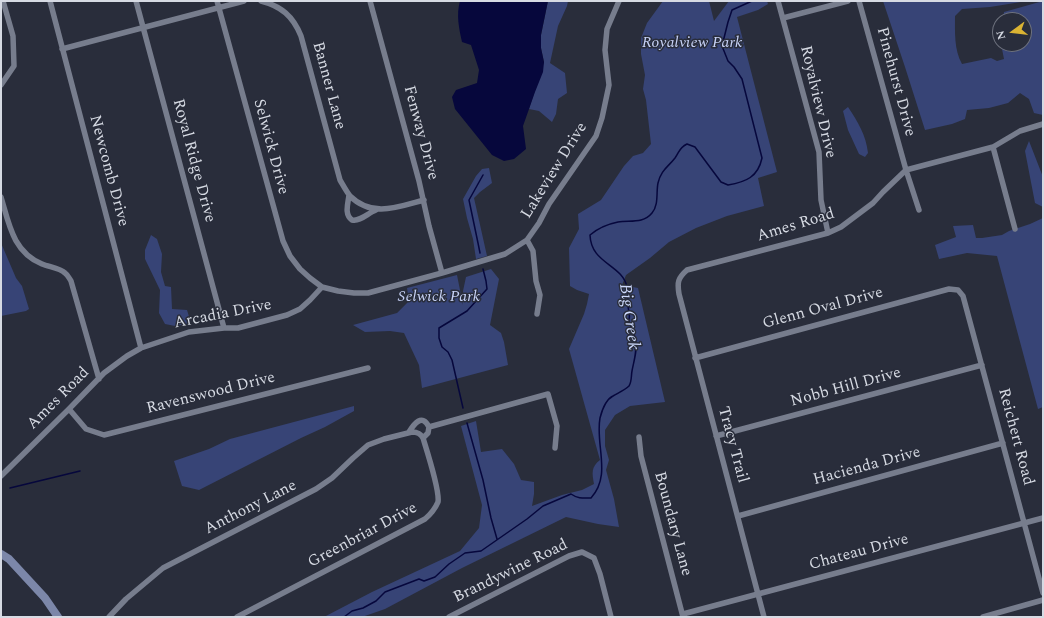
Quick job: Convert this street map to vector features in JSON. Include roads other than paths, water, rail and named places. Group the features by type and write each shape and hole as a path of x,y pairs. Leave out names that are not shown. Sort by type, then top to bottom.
{"street":[{"path":"1,84 14,66 13,36 3,1"},
{"name":"Newcomb Drive","path":"50,1 141,348"},
{"name":"Royal Ridge Drive","path":"136,1 224,328"},
{"name":"Selwick Drive","path":"217,1 283,241 290,256 300,269 322,287"},
{"path":"62,49 244,1"},
{"name":"Banner Lane","path":"260,1 270,3 281,9 297,28 340,180 349,195 362,204 376,210"},
{"name":"Fenway Drive","path":"370,1 424,200 429,226 442,273"},
{"name":"Lakeview Drive","path":"442,273 505,254 527,240 539,223 549,204 596,136 602,118 609,85 605,50 607,29 619,1"},
{"name":"Royalview Drive","path":"778,1 818,152 821,200 828,233"},
{"path":"783,18 848,1"},
{"name":"Pinehurst Drive","path":"859,1 906,170 919,210"},
{"name":"Ames Road","path":"679,279 687,270 828,233 841,227 873,203 906,170 993,147 1020,131 1043,124"},
{"path":"993,147 1015,229"},
{"path":"349,195 348,216 352,220 358,221 376,210 393,208 424,200"},
{"path":"1,197 12,236 16,243 30,258 41,264 58,269 65,273 71,281 99,378"},
{"path":"527,240 533,251 536,281 540,295 537,314"},
{"path":"322,287 338,291 368,293 442,273"},
{"name":"Tracy Trail","path":"679,279 679,294 764,617"},
{"name":"Arcadia Drive","path":"141,348 189,332 238,328 287,315 300,309 322,287"},
{"name":"Glenn Oval Drive","path":"696,358 949,289 958,290"},
{"name":"Reichert Road","path":"958,290 964,296 1043,592"},
{"name":"Ames Road","path":"1,476 104,373 141,348"},
{"name":"Nobb Hill Drive","path":"716,436 982,365"},
{"name":"Ravenswood Drive","path":"69,409 86,429 104,435 368,368"},
{"name":"Anthony Lane","path":"109,617 126,599 163,568 316,489 332,478 368,445 409,432 416,422 424,421 429,427 548,394 556,426 555,448"},
{"path":"409,432 416,432 423,438 428,432 429,427"},
{"name":"Boundary Lane","path":"639,437 641,456 683,615"},
{"name":"Greenbriar Drive","path":"237,617 425,519 430,515 434,511 438,500 438,491 423,438"},
{"name":"Hacienda Drive","path":"738,516 1004,443"},
{"name":"Chateau Drive","path":"683,615 758,593 1043,518"},
{"name":"Brandywine Road","path":"448,617 569,556 582,552 594,558 600,574 611,617"},
{"path":"1,554 9,559 45,598 58,617"},
{"path":"983,617 1043,600"}],"waterway":[{"name":"Big Creek","path":"344,617 352,611 363,608 376,601 385,592 419,579 424,581 435,577 449,564 465,553 481,551 543,506 571,494 583,498 591,498 597,489 601,480 602,470 599,439 600,418 604,406 608,400 629,386 636,342 629,320 628,292 624,279 596,252 592,245 590,235 610,224 645,219 652,213 656,206 658,183 661,175 684,145 687,144 695,147 721,182 728,185 746,180 758,170 762,158 742,79 728,61 722,46 732,10 752,1"},
{"path":"480,253 469,200 483,175"},
{"path":"463,408 452,360 448,352 442,347 439,338 439,328 467,311 487,289 483,269"},
{"path":"467,423 483,480 497,539"},
{"path":"10,488 80,471"}],"park label":[{"name":"Royalview Park","path":"692,44"},
{"name":"Selwick Park","path":"439,298"}]}
